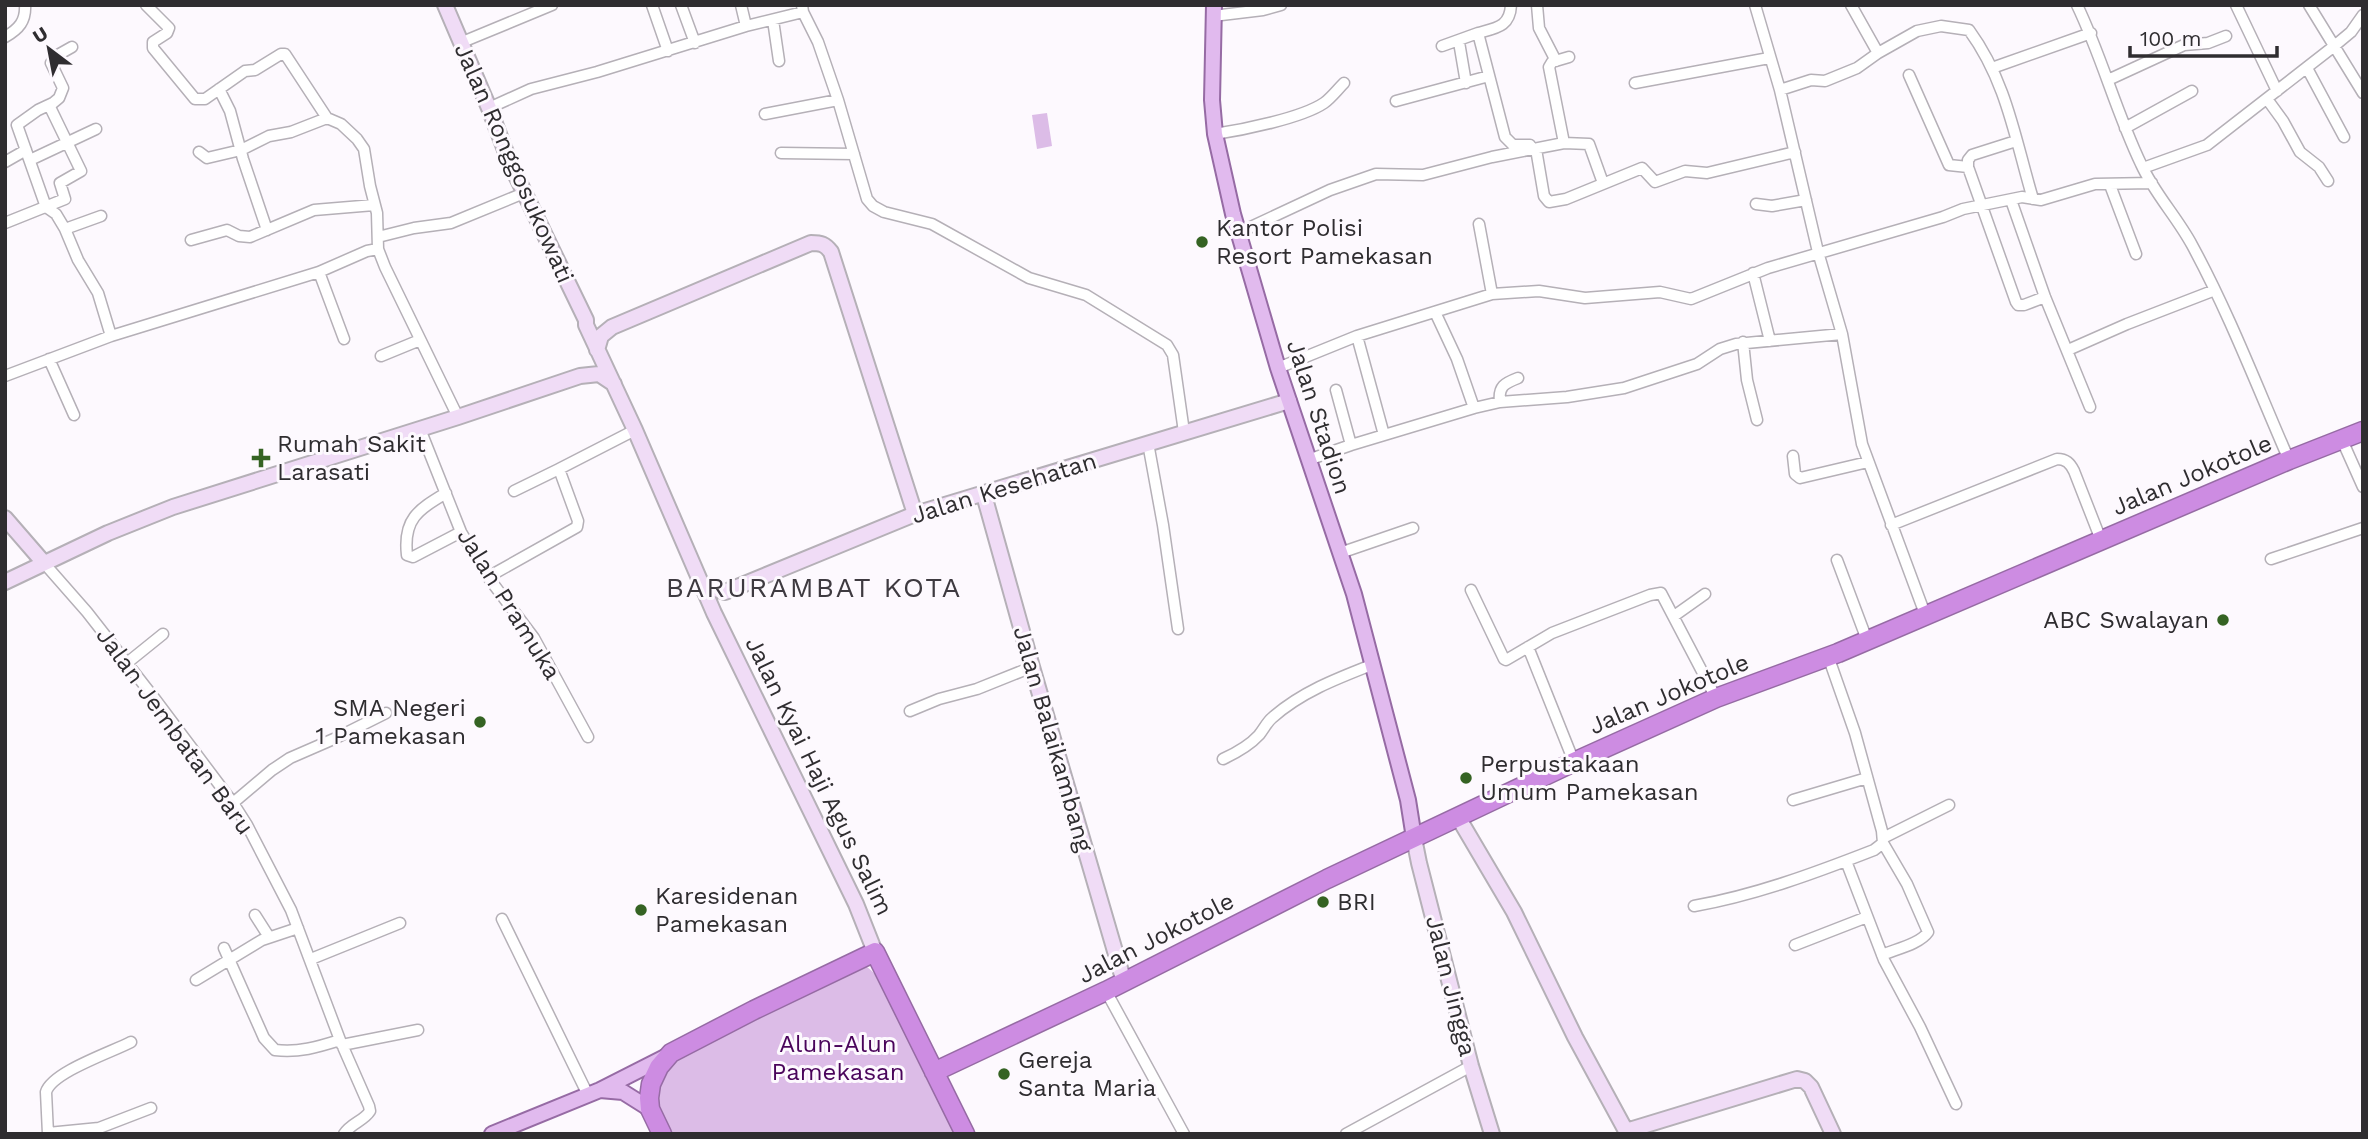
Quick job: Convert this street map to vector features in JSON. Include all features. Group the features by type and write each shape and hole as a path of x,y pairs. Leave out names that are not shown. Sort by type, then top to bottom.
{"highway":[{"name":"Jalan Jokotole","path":"934,1072 1106,991 1327,878 1716,698 1867,640 2363,431"},
{"path":"662,1134 650,1109 649,1098 659,1068 671,1054 875,952"},
{"name":"Jalan Kyai Haji Agus Salim","path":"875,952 965,1134"}],"main road":[{"name":"Jalan Ronggosukowati","path":"445,5 524,193 597,348"},
{"name":"Jalan Stadion","path":"1214,11 1212,100 1215,134 1238,233 1278,368 1355,600 1419,836"},
{"path":"580,376 593,364 601,336 612,327 811,243 820,243 831,252 915,514"},
{"path":"586,320 596,327 612,327"},
{"name":"Jalan Kyai Haji Agus Salim","path":"597,348 714,613 856,904 875,952"},
{"path":"5,582 108,533 173,507 580,376 599,374 614,384"},
{"name":"Jalan Kesehatan","path":"725,592 915,514 1289,401"},
{"name":"Jalan Balaikambang","path":"985,495 1124,982"},
{"path":"5,518 44,563"},
{"path":"703,586 725,592 714,613"},
{"path":"1458,817 1514,912 1624,1133 1786,1080 1797,1079 1805,1081 1811,1087 1831,1128"},
{"name":"Jalan Jingga","path":"1419,836 1419,863 1471,1066 1492,1134"},
{"path":"498,1132 594,1093 671,1054"},
{"path":"594,1093 623,1092 650,1109"}],"street":[{"path":"5,37 23,22 26,16 25,5"},
{"path":"146,5 169,28 167,33 153,42 153,48 195,99 205,99 245,71 254,70 284,53 327,118 341,124 357,139 364,149 377,213 378,249 458,417"},
{"path":"460,43 552,5"},
{"path":"652,5 668,51"},
{"path":"681,5 695,43"},
{"path":"741,5 746,26"},
{"path":"1214,11 1251,12 1281,5"},
{"path":"1442,46 1505,24 1509,20 1511,5"},
{"path":"1537,5 1539,28 1556,61"},
{"path":"1755,5 1780,90 1818,252 1842,334 1857,424 1868,462 1924,614"},
{"path":"1851,5 1878,52"},
{"path":"2077,5 2091,33 2125,128 2143,169 2192,244 2215,290 2289,460"},
{"path":"2236,5 2277,92"},
{"path":"2309,5 2363,93"},
{"path":"489,108 531,89 668,51 802,9 818,42 838,100 864,193 873,206 884,212 932,224 1029,278 1086,295 1167,345 1173,355 1193,429"},
{"path":"2143,169 2207,145 2351,32 2363,15"},
{"path":"773,20 779,61"},
{"path":"1780,90 1811,80 1825,82 1857,68 1903,38 1926,29 1941,26 1969,30 1992,68 2009,106 2015,141 2033,199"},
{"path":"1478,33 1508,141 1513,145 1560,141 1588,144 1603,183"},
{"path":"1992,68 2091,33"},
{"path":"2108,80 2183,45 2208,43 2226,36"},
{"path":"1459,42 1466,83"},
{"path":"72,47 52,59 51,63 63,88 60,98 17,125 46,206 65,229 78,260 98,293 111,336"},
{"path":"1560,141 1549,67 1556,61 1569,57"},
{"path":"1635,83 1769,58"},
{"path":"2307,68 2344,137"},
{"path":"1909,75 1949,165 1968,167"},
{"path":"1396,101 1489,76"},
{"path":"1215,134 1258,126 1315,108 1329,99 1343,83"},
{"path":"219,89 230,111 267,230"},
{"path":"2125,128 2192,91"},
{"path":"2267,99 2300,152 2319,167 2328,181"},
{"path":"765,114 838,100"},
{"path":"5,223 65,198 60,183 81,171 49,105"},
{"path":"199,152 207,158 241,150 269,136 291,132 327,118"},
{"path":"5,162 67,144 96,129"},
{"path":"1238,233 1330,190 1376,174 1423,175 1560,141"},
{"path":"2015,141 1972,155 1968,160 1968,167 2018,305 2045,297"},
{"path":"1536,149 1544,196 1549,202 1566,199 1642,168 1655,182 1685,172 1707,173 1795,152"},
{"path":"781,153 854,154"},
{"path":"1278,368 1357,336 1492,295 1539,291 1585,298 1660,292 1691,299 1753,273 1818,252 1983,206 2022,197 2041,200 2095,184 2152,183"},
{"path":"2110,185 2136,254"},
{"path":"378,237 414,228 452,223 524,193"},
{"path":"1756,204 1772,206 1806,200"},
{"path":"2011,200 2045,297 2090,407"},
{"path":"191,240 227,230 244,237 314,210 374,205"},
{"path":"65,229 102,216"},
{"path":"1479,224 1492,295"},
{"path":"5,376 111,336 319,272 378,249"},
{"path":"319,272 344,339"},
{"path":"1753,273 1770,341"},
{"path":"2068,350 2215,290"},
{"path":"1436,312 1457,359 1474,408"},
{"path":"1308,460 1500,402 1567,397 1624,388 1698,364 1720,349 1743,342 1842,334"},
{"path":"1357,336 1384,435"},
{"path":"381,356 420,340"},
{"path":"1743,342 1747,380 1757,420"},
{"path":"50,359 74,415"},
{"path":"1500,402 1500,388 1518,378"},
{"path":"1336,390 1351,445"},
{"name":"Jalan Pramuka","path":"420,429 461,532 488,577 534,638 588,737"},
{"path":"514,491 635,430"},
{"path":"2342,440 2363,487"},
{"path":"1148,443 1178,629"},
{"path":"1793,456 1795,474 1800,478 1868,462"},
{"path":"1891,525 2057,459 2064,459 2074,471 2101,540"},
{"path":"488,577 577,527 578,521 559,469"},
{"path":"446,493 417,511 411,520 406,544 407,555 413,557 461,532"},
{"path":"1340,553 1413,528"},
{"path":"2271,559 2363,528"},
{"path":"1838,560 1867,640"},
{"name":"Jalan Jembatan Baru","path":"44,563 127,663 233,803 262,853 311,959 370,1111 344,1134"},
{"path":"1471,590 1504,659 1509,659 1578,622 1658,592 1668,602 1716,698"},
{"path":"1674,616 1705,594"},
{"path":"127,663 163,634"},
{"path":"1528,647 1574,762"},
{"path":"1818,660 1855,733 1863,779 1880,844 1904,878 1928,932 1925,937 1882,956"},
{"path":"1223,759 1242,749 1258,736 1270,719 1296,700 1337,678 1374,664"},
{"path":"911,711 1032,667"},
{"path":"233,803 290,758 380,716"},
{"path":"1793,800 1863,779"},
{"path":"1694,906 1737,898 1846,861 1949,805"},
{"path":"1846,861 1882,956 1956,1104"},
{"path":"255,915 269,937"},
{"path":"1795,945 1867,917"},
{"path":"502,919 594,1093"},
{"path":"311,959 400,923"},
{"path":"195,980 269,937 298,928"},
{"path":"223,948 264,1038 275,1050 285,1052 418,1030"},
{"path":"1106,991 1184,1134"},
{"path":"131,1042 48,1085 48,1133 99,1128 151,1108"},
{"path":"1346,1134 1471,1066"}],"green space":[{"path":"1047,113 1052,146 1037,149 1032,115"},
{"name":"Alun-Alun Pamekasan","path":"865,966 888,992 902,1016 960,1134 665,1134 649,1072 658,1061"}],"place":[{"name":"Kantor Polisi Resort Pamekasan","path":"1202,242"},
{"name":"Rumah Sakit Larasati","path":"261,458"},
{"name":"ABC Swalayan","path":"2223,620"},
{"name":"SMA Negeri 1 Pamekasan","path":"480,722"},
{"name":"Perpustakaan Umum Pamekasan","path":"1466,778"},
{"name":"BRI","path":"1323,902"},
{"name":"Karesidenan Pamekasan","path":"641,910"},
{"name":"Gereja Santa Maria","path":"1004,1074"}],"district":[{"name":"BARURAMBAT KOTA","path":"814,587"}]}
